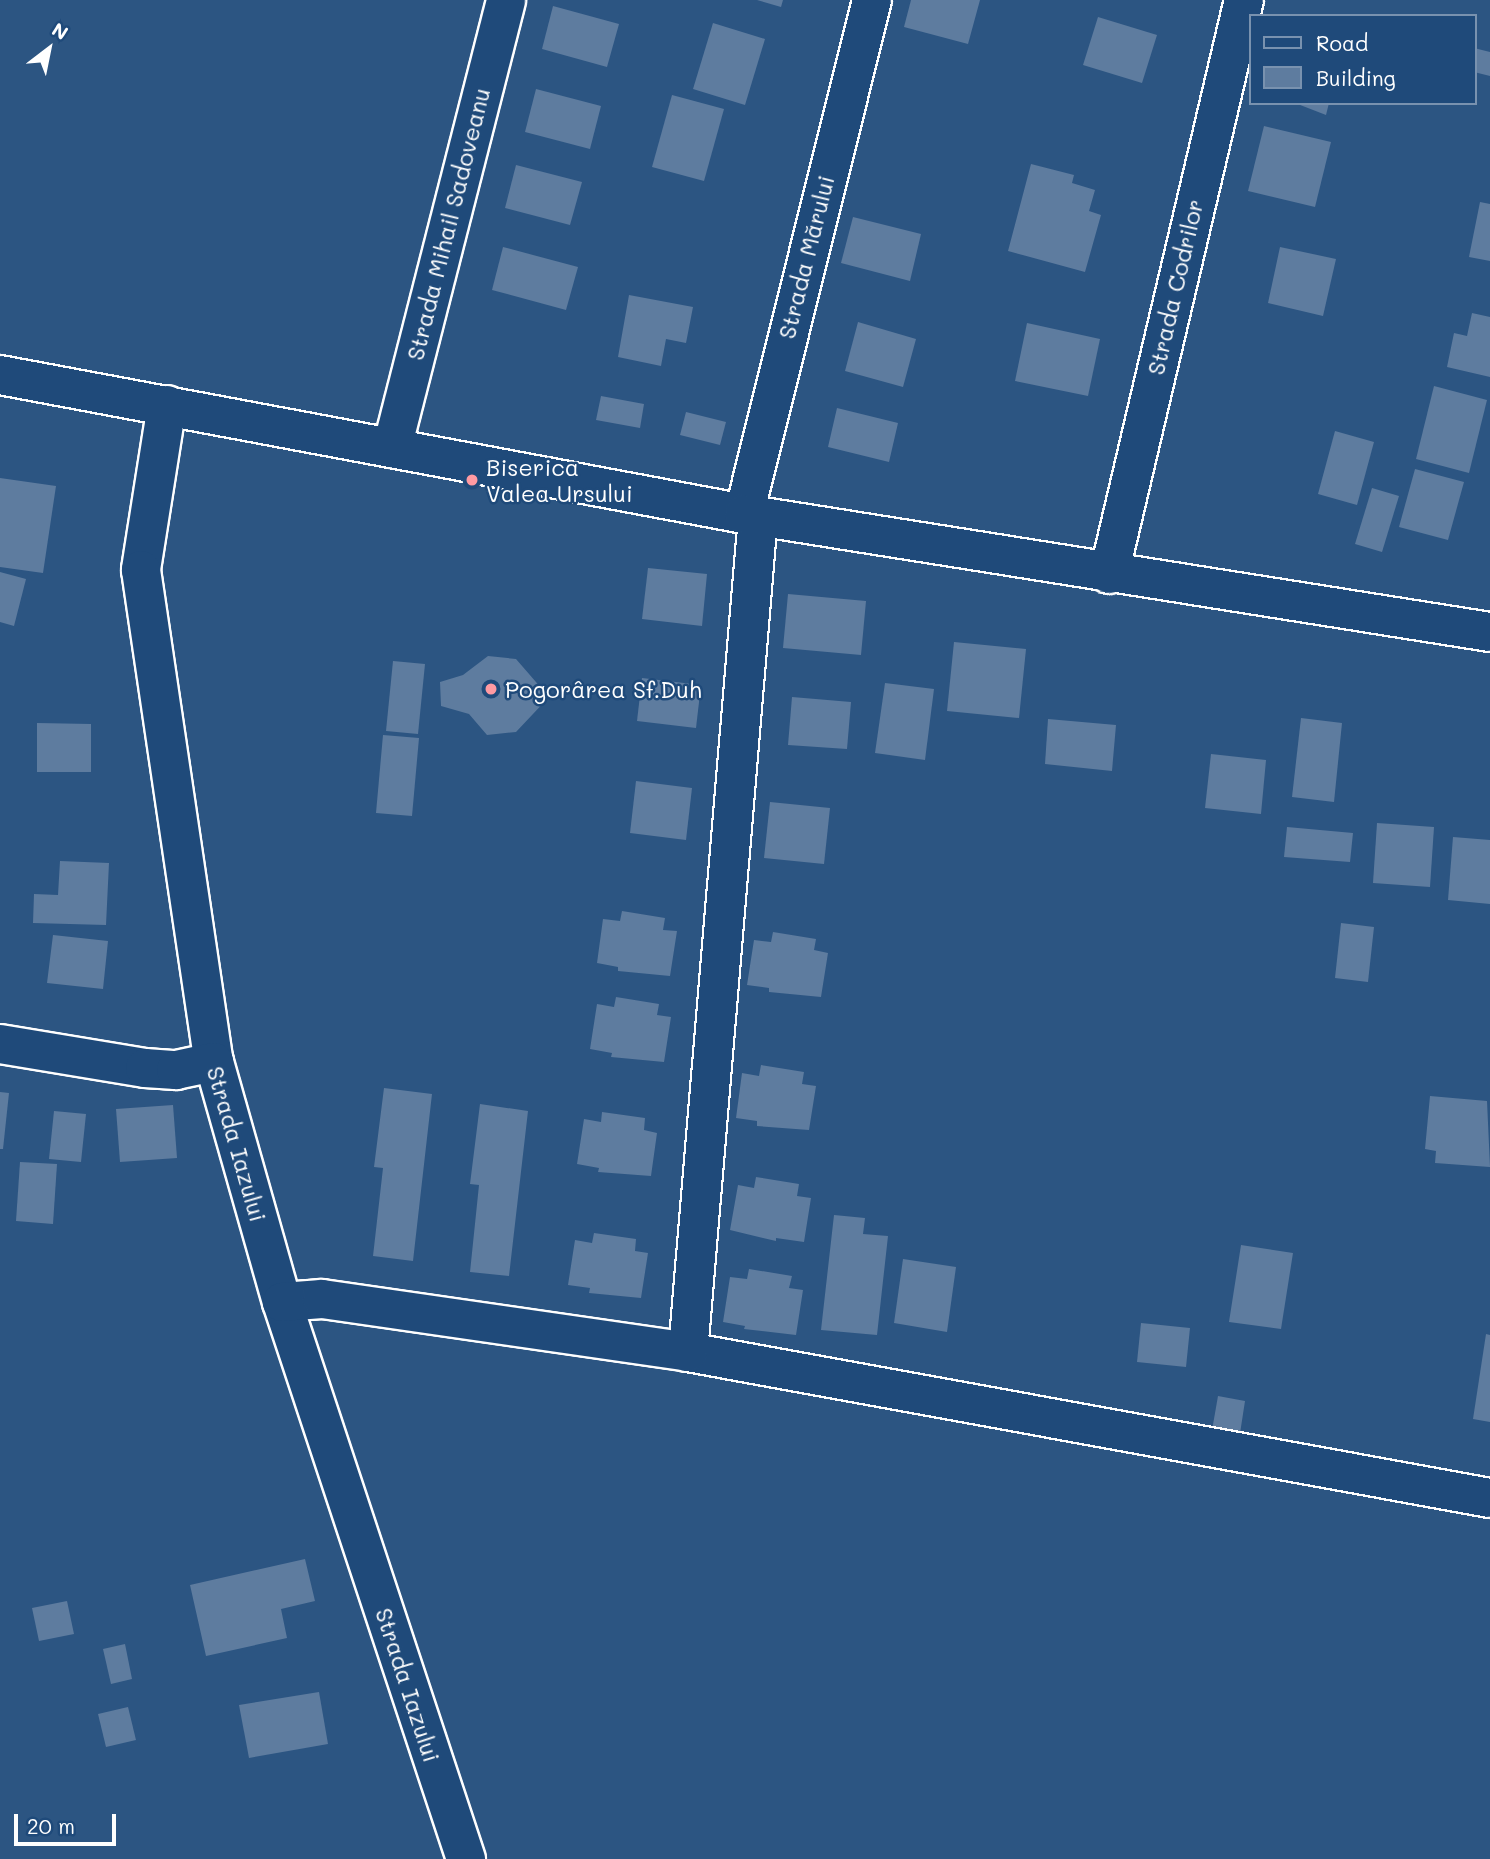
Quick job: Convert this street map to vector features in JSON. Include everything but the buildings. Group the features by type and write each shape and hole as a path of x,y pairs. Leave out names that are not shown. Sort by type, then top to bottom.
{"street":[{"name":"Strada Mihail Sadoveanu","path":"392,449 506,0"},
{"name":"Strada Mărului","path":"688,1352 751,515 872,0"},
{"name":"Strada Codrilor","path":"1109,574 1244,0"},
{"path":"0,375 751,515 1109,574 1490,632"},
{"name":"Strada Iazului","path":"167,405 141,570 214,1062 282,1302 466,1859"},
{"path":"0,1044 145,1068 176,1070 214,1062"},
{"path":"282,1302 322,1299 688,1352 1490,1498"}],"place":[{"name":"Biserica Valea Ursului","path":"472,480"},
{"name":"Pogorârea Sf.Duh","path":"491,689"}]}
